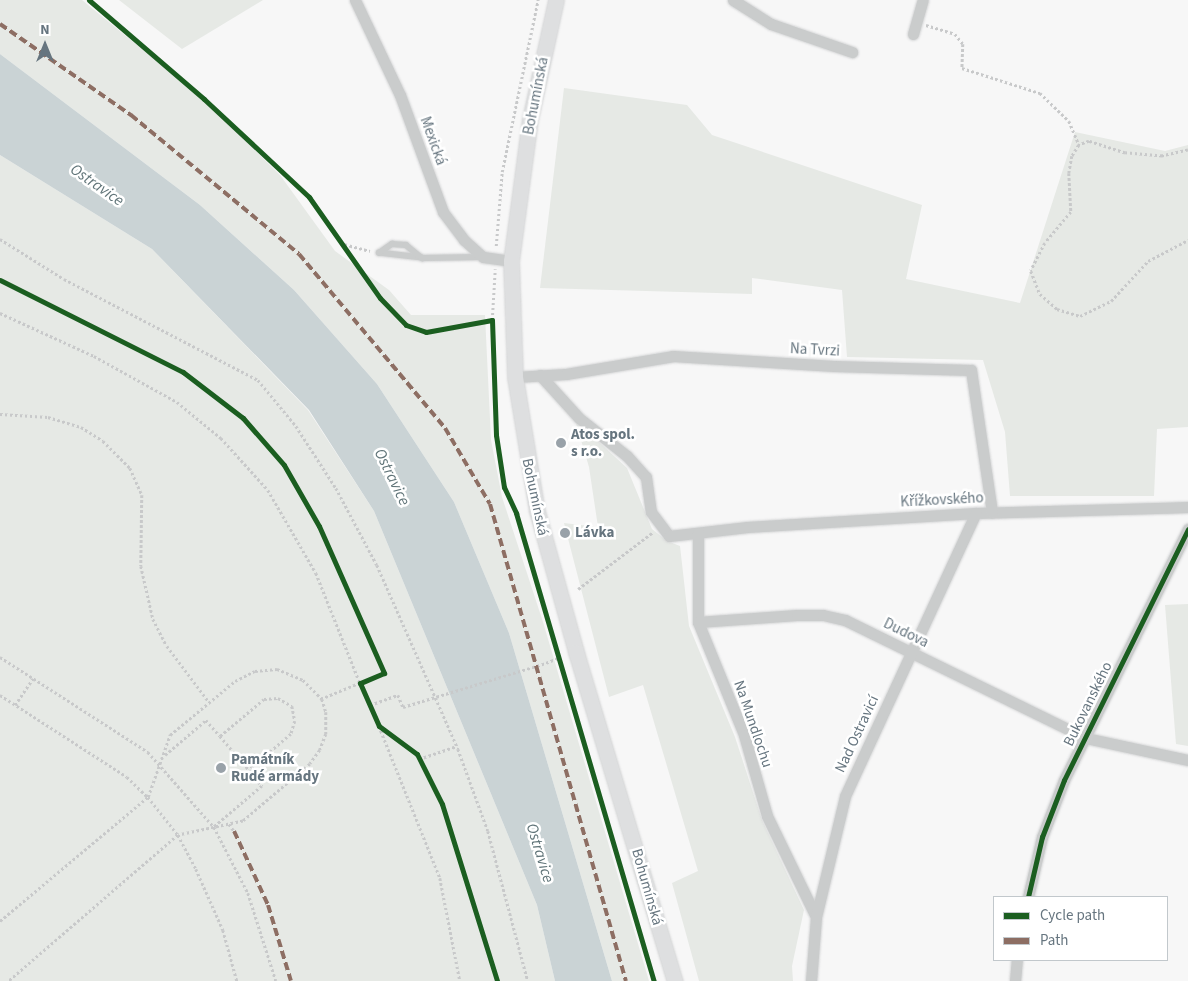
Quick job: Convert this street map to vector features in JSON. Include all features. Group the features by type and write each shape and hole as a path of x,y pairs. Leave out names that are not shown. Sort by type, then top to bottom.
{"main road":[{"name":"Bohumínská","path":"556,0 530,119 511,262 515,377 537,512 573,643 675,981"}],"street":[{"name":"Mexická","path":"355,0 400,95 443,212 464,240 483,257"},
{"path":"732,0 771,24 852,52"},
{"path":"913,34 923,0"},
{"path":"483,257 511,262"},
{"name":"Na Tvrzi","path":"515,377 566,374 673,356 834,366 971,370 992,512"},
{"path":"540,375 579,418 626,456 646,477 651,512 659,527"},
{"name":"Křížkovského","path":"659,527 669,536 992,512 1188,507"},
{"name":"Nad Ostravicí","path":"811,981 816,917 845,796 976,513"},
{"name":"Bukovanského","path":"1028,896 1042,837 1064,780 1188,529"},
{"name":"Na Mundlochu","path":"698,533 698,622 744,735 767,816 816,917"},
{"name":"Dudova","path":"698,622 823,615 845,620 1086,738"},
{"name":"Bukovanského","path":"1086,738 1188,760"},
{"path":"1015,981 1018,961"}],"lane":[{"path":"379,253 392,244 406,245 422,258"},
{"path":"379,253 422,258 483,257"}],"path":[{"path":"916,22 956,34 963,44 962,68 1040,93 1069,121 1079,145"},
{"path":"1188,150 1162,156 1125,153 1089,141 1079,145 1072,156 1069,173 1071,212 1045,243 1030,271 1040,294 1057,309 1080,316 1111,301 1148,260 1188,240"},
{"path":"336,237 346,251"},
{"path":"0,239 64,279 258,380 296,426 341,497 377,565 457,746 488,831 528,981"},
{"path":"340,243 379,253"},
{"path":"0,313 139,379 177,402 221,438 268,490 302,545 363,690"},
{"path":"485,321 492,320 493,330"},
{"path":"0,414 48,417 81,427 103,441 130,468 142,495 141,566 153,619 167,646 208,702"},
{"path":"578,589 659,527"},
{"path":"556,649 561,668"},
{"path":"0,657 148,752 214,827 248,893 276,981"},
{"path":"370,706 398,695 403,707 558,658"},
{"path":"0,921 148,797 161,766 170,735 208,702 245,675 266,670 296,676 322,699 326,712 326,734 316,757 243,821 178,835 9,981"},
{"path":"16,705 33,678"},
{"path":"322,699 368,680"},
{"path":"0,695 127,777 148,797 178,835 223,930 237,981"},
{"path":"220,736 264,699 278,698 292,706 295,721 291,734 249,770"},
{"path":"366,698 373,712"},
{"path":"164,756 206,720 262,786 214,827"},
{"path":"376,720 440,878 460,981"},
{"path":"379,726 392,734"},
{"path":"423,766 418,756 457,746"},
{"path":"229,824 234,832"}],"shaded area":[{"path":"0,0 82,0 203,99 280,175 335,251 389,290 411,315 485,315 491,440 502,497 543,622 649,981 612,981 509,633 454,502 377,384 294,290 200,205 0,54"},
{"path":"119,0 263,0 182,49"},
{"path":"564,88 687,105 712,135 922,205 906,279 1020,303 1075,132 1165,151 1188,145 1188,427 1157,429 1154,496 1010,496 1005,432 983,360 847,357 842,290 752,278 752,294 540,288"},
{"path":"0,155 152,249 308,410 374,511 537,905 555,981 0,981"},
{"path":"575,420 627,468 652,529 667,541 680,546 689,626 735,737 762,820 804,910 792,966 793,981 699,981 672,883 698,871 643,685 609,697 564,523 598,527 589,467"},
{"path":"1188,604 1188,746 1176,744 1165,605"}],"water":[{"name":"Ostravice","path":"0,54 200,205 294,290 377,384 454,502 509,633 612,981 555,981 537,905 374,511 309,410 152,249 0,155"}],"marked path":[{"path":"0,24 131,115 299,254 445,428 490,504 626,981"},
{"path":"234,831 268,905 291,981"}],"cycle path":[{"path":"89,0 204,99 309,197 380,298 406,325 426,332 492,320 496,435 504,487 516,513 654,981"},
{"path":"0,280 183,372 243,418 284,465 319,526 384,673 360,683 379,726 417,754 442,804 497,981"},
{"path":"1028,896 1042,837 1064,780 1188,529"}],"place":[{"name":"Atos spol. s r.o.","path":"561,443"},
{"name":"Lávka","path":"565,533"},
{"name":"Památník Rudé armády","path":"221,768"}]}
